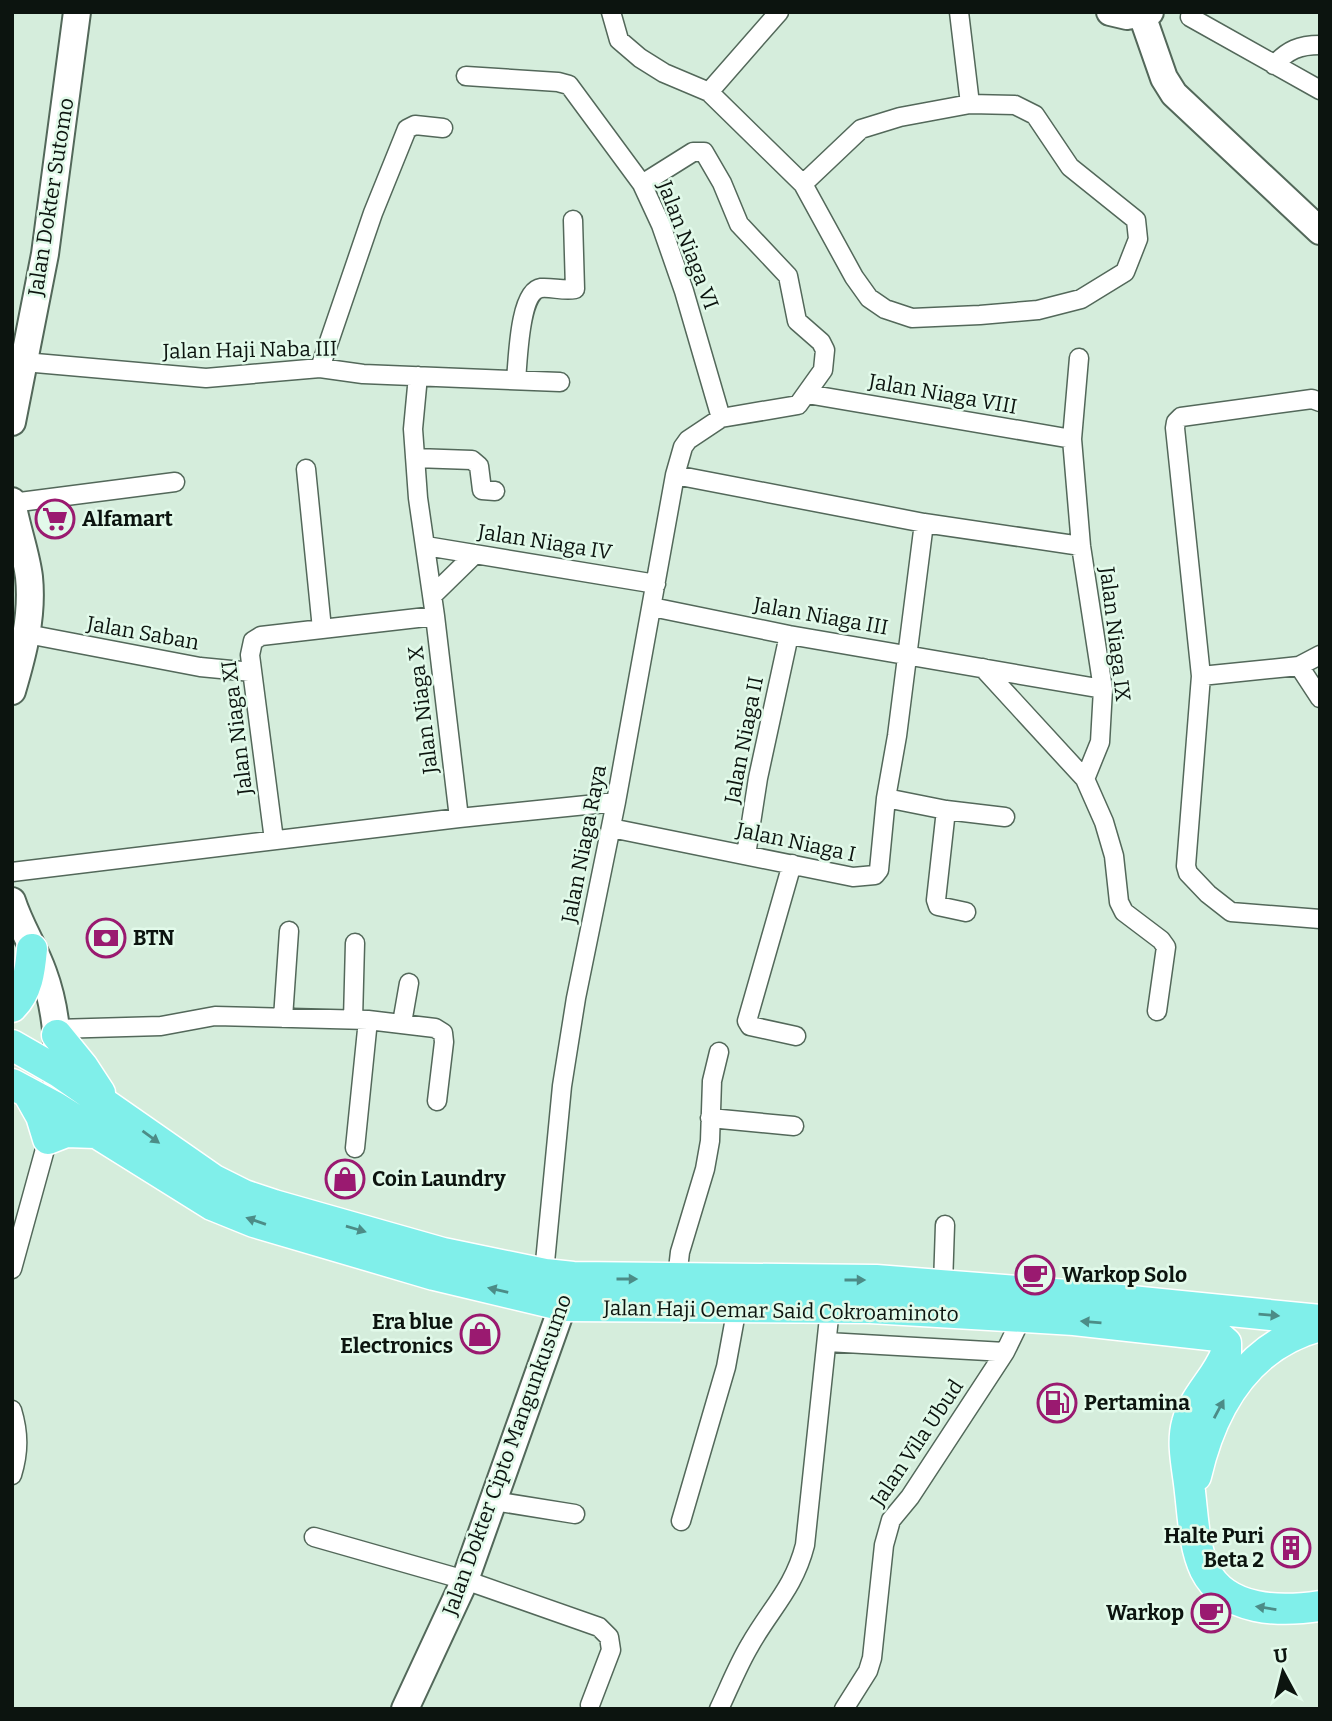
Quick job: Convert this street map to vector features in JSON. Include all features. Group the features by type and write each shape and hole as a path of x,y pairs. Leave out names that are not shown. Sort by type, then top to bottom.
{"main road":[{"name":"Jalan Dokter Sutomo","path":"12,422 45,254 77,12"},
{"path":"1110,12 1127,16 1146,14 1164,78 1174,94 1320,231"},
{"path":"12,502 15,533 28,575 12,691"},
{"path":"12,901 48,986 59,1072 55,1107"},
{"path":"12,1007 29,976 32,949"},
{"path":"56,1032 116,1111"},
{"name":"Jalan Haji Oemar Said Cokroaminoto","path":"12,1045 59,1072 214,1180 244,1195 555,1289 677,1278 876,1280 943,1284 1028,1305"},
{"path":"20,1089 41,1116 48,1139 66,1132 96,1133"},
{"name":"Jalan Haji Oemar Said Cokroaminoto","path":"20,1089 55,1107 212,1205 254,1222 434,1275 737,1307 1028,1305 1215,1322 1320,1320"},
{"name":"Jalan Dokter Cipto Mangunkusumo","path":"405,1709 465,1580 494,1501 555,1289"},
{"path":"1215,1322 1227,1350 1186,1424 1191,1496 1199,1552 1207,1574 1218,1586 1244,1602 1261,1608 1320,1606"},
{"path":"1191,1496 1210,1428 1234,1383 1256,1359 1277,1344 1300,1332 1320,1326"}],"street":[{"path":"611,12 619,40 664,73 709,92 803,184 854,277 869,298 885,309 912,318 1038,310 1082,299 1125,272 1139,239 1136,220 1070,167 1035,115 1015,105 970,104 900,117 861,129 803,184"},
{"path":"709,92 779,12"},
{"path":"959,12 970,104"},
{"path":"1190,17 1320,90"},
{"path":"1274,65 1285,53 1296,47 1320,45"},
{"name":"Jalan Niaga VI","path":"466,76 569,85 642,184 661,225 684,291 721,418"},
{"path":"320,368 373,214 407,129 415,125 443,128"},
{"path":"642,184 693,152 704,152 722,183 739,224 788,276 797,321 821,342 825,350 823,370 799,405 721,418"},
{"path":"516,380 525,304 533,292 540,288 575,289 572,220"},
{"name":"Jalan Niaga IX","path":"1079,358 1072,439 1081,546 1103,689 1100,742 1085,779"},
{"name":"Jalan Haji Naba III","path":"24,362 206,378 320,368 363,374 560,382"},
{"name":"Jalan Niaga X","path":"418,376 413,429 415,458 459,818"},
{"name":"Jalan Niaga VIII","path":"807,394 1072,439"},
{"path":"1320,401 1312,399 1181,417 1175,428 1201,676 1186,858 1188,873 1208,894 1231,912 1320,919"},
{"name":"Jalan Niaga Raya","path":"555,1289 549,1206 562,1086 576,998 683,447 688,440 721,418"},
{"path":"415,458 472,460 479,466 482,490 495,491"},
{"path":"306,469 322,629"},
{"path":"676,475 924,523 1081,546"},
{"path":"12,502 175,482"},
{"name":"Jalan Niaga I","path":"611,828 853,877 875,875 879,870 886,799 897,736 924,523"},
{"name":"Jalan Niaga IV","path":"426,546 656,584"},
{"path":"432,596 475,554"},
{"name":"Jalan Niaga III","path":"652,607 789,635 1103,689"},
{"name":"Jalan Saban","path":"23,616 200,667 252,671"},
{"name":"Jalan Niaga XI","path":"274,839 252,671 253,641 261,636 435,616"},
{"name":"Jalan Niaga II","path":"746,855 758,778 789,635"},
{"path":"1201,676 1299,666 1320,655"},
{"path":"1299,666 1320,698"},
{"path":"983,668 1085,779 1108,833 1114,856 1119,902 1124,912 1161,940 1166,947 1157,1011"},
{"path":"886,799 1005,817"},
{"path":"12,872 274,839 616,802"},
{"path":"946,810 936,900 938,906 945,909 966,912"},
{"path":"792,864 747,1021 750,1026 796,1036"},
{"path":"284,1018 289,931"},
{"path":"355,943 360,1020 355,1148"},
{"path":"402,1023 409,983"},
{"path":"56,1032 160,1026 215,1016 360,1020 435,1028 443,1033 444,1042 437,1101"},
{"path":"677,1278 680,1252 705,1169 710,1141 712,1081 719,1052"},
{"path":"12,1269 55,1107"},
{"path":"710,1118 794,1126"},
{"path":"943,1284 945,1226"},
{"name":"Jalan Vila Ubud","path":"844,1709 868,1671 872,1658 884,1545 891,1520 910,1497 1005,1352 1028,1305"},
{"path":"681,1521 726,1367 737,1307"},
{"path":"719,1709 751,1643 789,1589 800,1567 806,1545 830,1308"},
{"path":"827,1342 1005,1352"},
{"path":"12,1410 19,1436 12,1475"},
{"path":"494,1501 575,1514"},
{"path":"314,1536 465,1580 599,1627 609,1637 611,1650 590,1705"}],"place":[{"name":"Alfamart","path":"55,519"},
{"name":"BTN","path":"106,938"},
{"name":"Coin Laundry","path":"345,1179"},
{"name":"Warkop Solo","path":"1035,1275"},
{"name":"Era blue Electronics","path":"480,1334"},
{"name":"Pertamina","path":"1057,1403"},
{"name":"Halte Puri Beta 2","path":"1291,1548"},
{"name":"Warkop","path":"1211,1613"}]}
